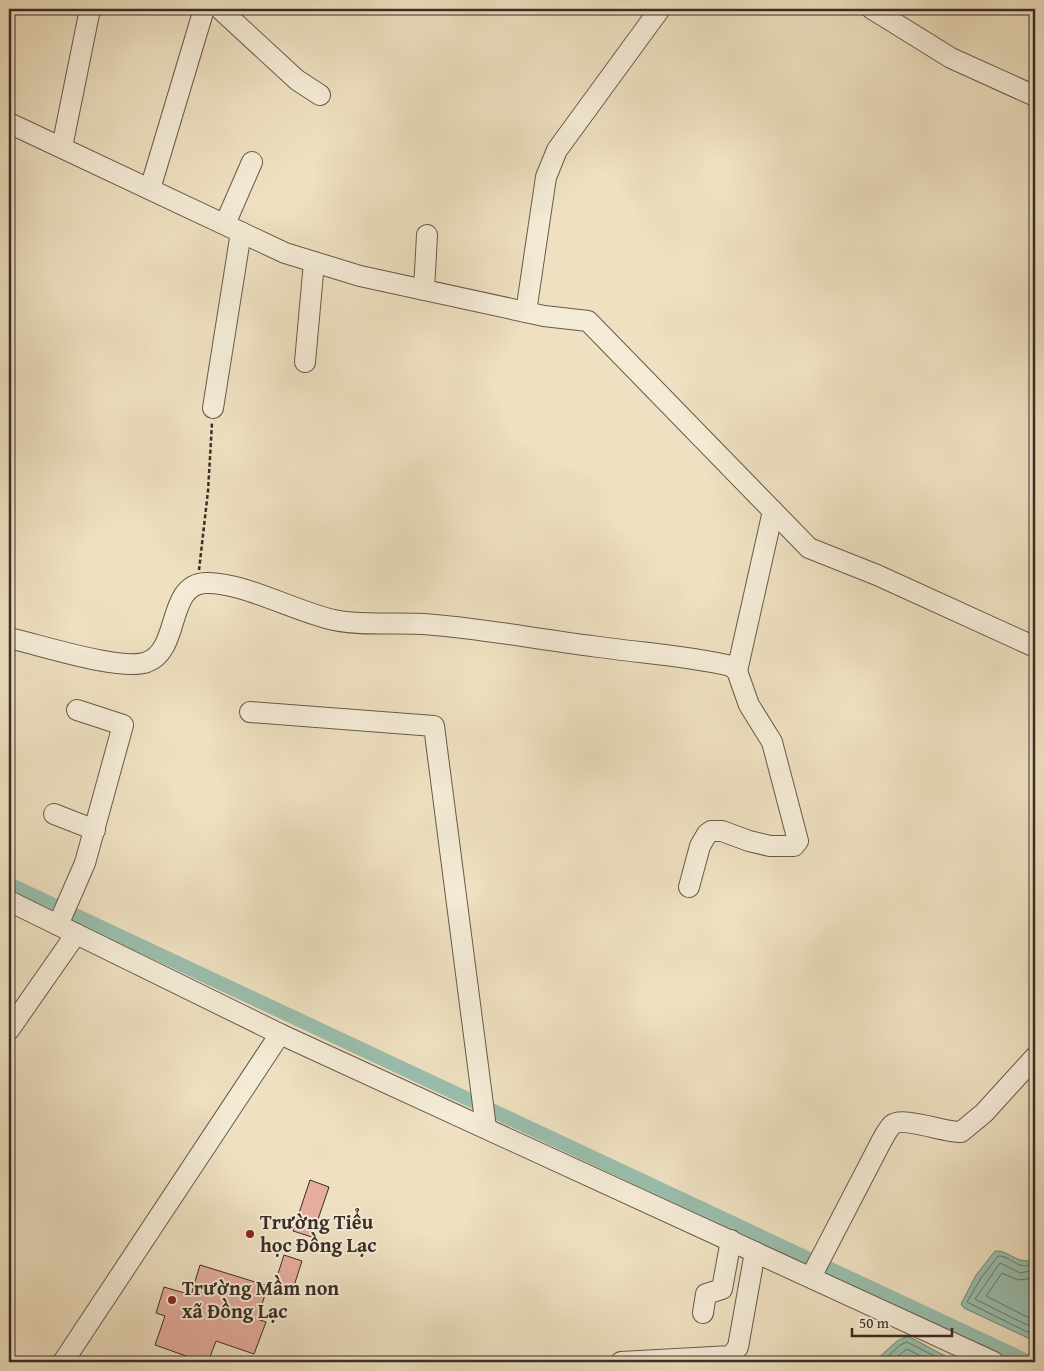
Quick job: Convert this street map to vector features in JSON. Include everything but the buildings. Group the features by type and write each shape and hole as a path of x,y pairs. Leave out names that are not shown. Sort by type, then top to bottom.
{"street":[{"path":"62,148 90,9"},
{"path":"150,189 204,9"},
{"path":"220,9 297,80 320,95"},
{"path":"526,312 546,177 557,150 660,9"},
{"path":"872,9 952,58 1035,96"},
{"path":"9,122 285,253 360,276 526,312 588,321 809,548 877,575 1035,647"},
{"path":"213,408 233,228 252,162"},
{"path":"424,290 427,235"},
{"path":"304,362 314,262"},
{"path":"737,671 773,511"},
{"path":"9,638 114,662 133,665 148,662 158,655 184,595 196,583 229,586 334,620 426,624 732,666 737,671 749,705 772,742 796,830 796,844 781,848 750,841 722,831 711,831 702,840 689,887"},
{"path":"9,1030 67,930 123,725 77,710"},
{"path":"250,712 434,726 486,1128"},
{"path":"54,814 95,830"},
{"path":"9,901 280,1034 755,1252 816,1268 994,1362"},
{"path":"63,1362 280,1034"},
{"path":"816,1268 880,1142 892,1125 900,1121 908,1121 935,1130 961,1132 980,1118 1035,1057"},
{"path":"703,1313 706,1294 722,1289 731,1240"},
{"path":"622,1362 731,1356 738,1348 755,1252"}],"path":[{"path":"196,583 208,491 213,408"}],"water":[{"path":"995,1251 1004,1252 1024,1261 1029,1261 1035,1254 1035,1333 1030,1339 964,1308 961,1304 976,1275"},
{"path":"908,1336 956,1362 874,1362 897,1341"}],"waterway":[{"path":"9,884 1029,1362"}],"place":[{"name":"Trường Tiểu học Đồng Lạc","path":"250,1234"},
{"name":"Trường Mầm non xã Đồng Lạc","path":"172,1300"}]}
